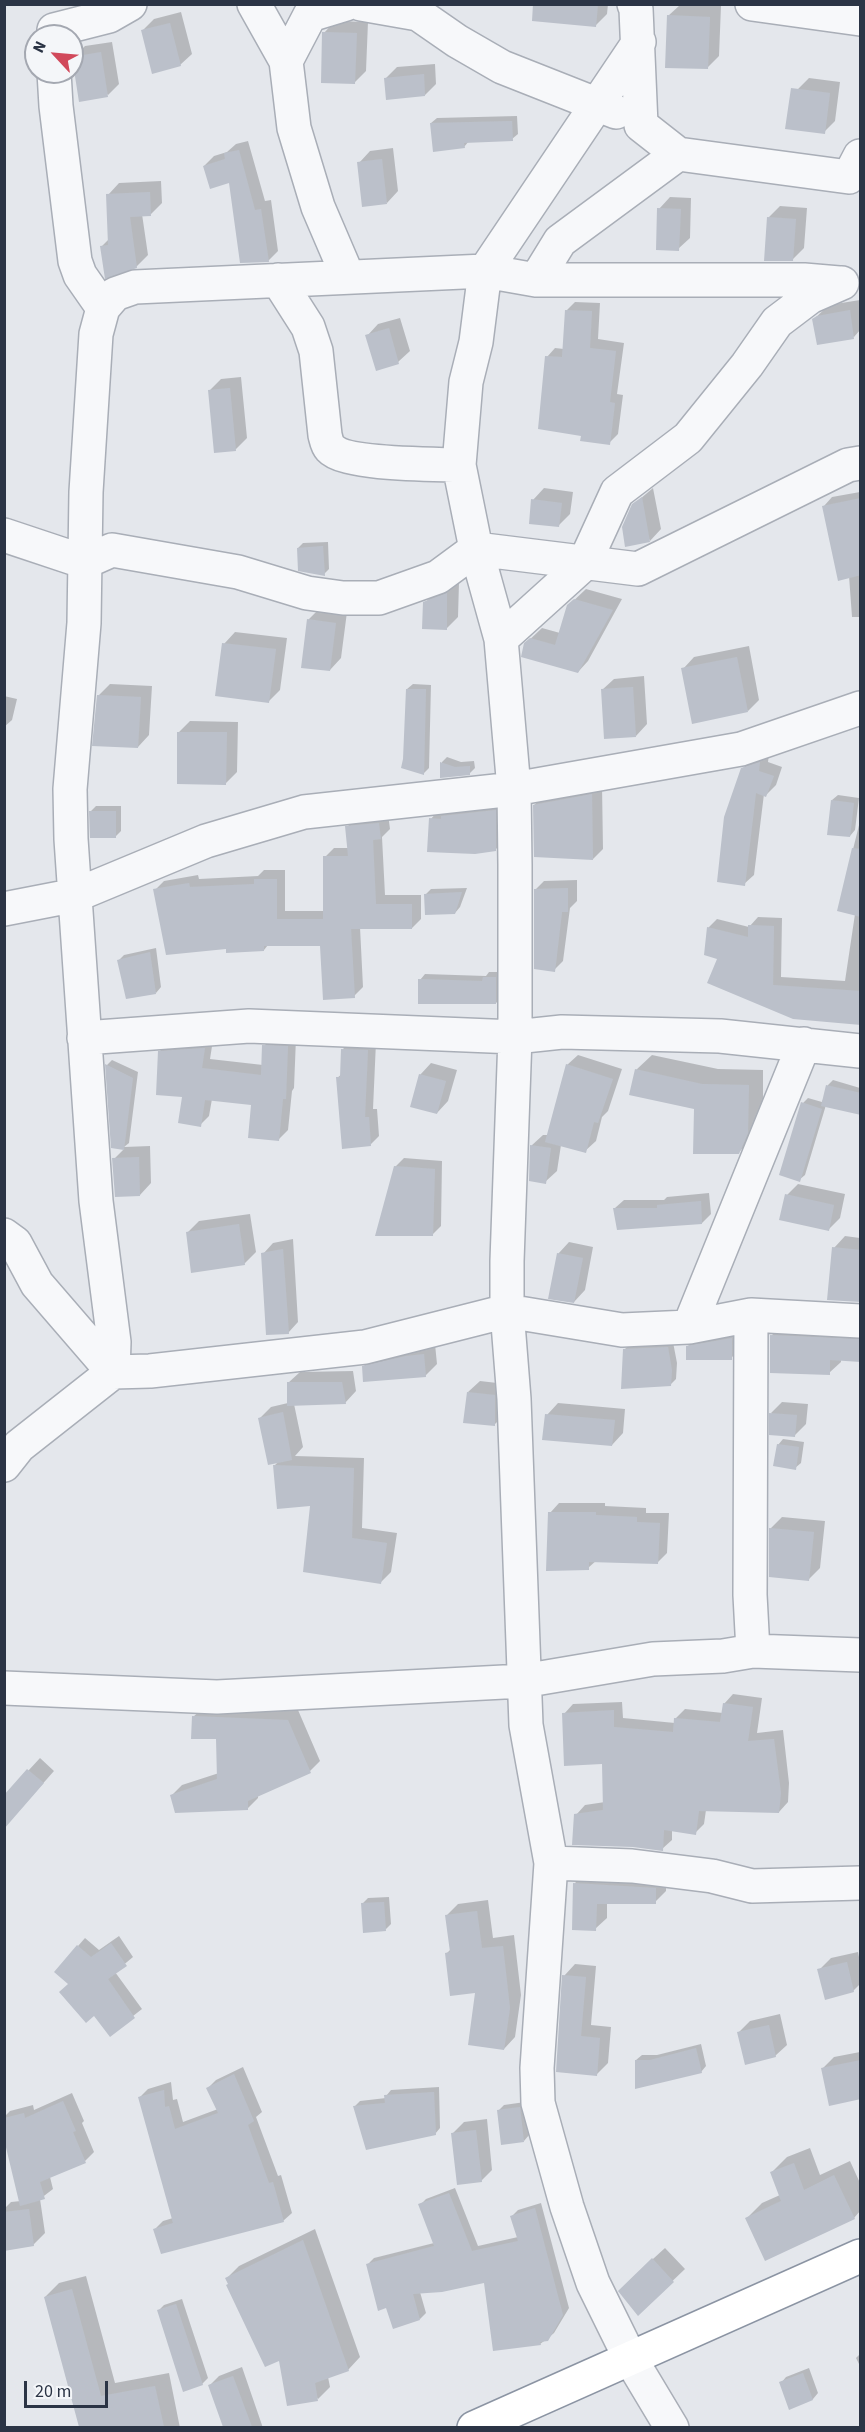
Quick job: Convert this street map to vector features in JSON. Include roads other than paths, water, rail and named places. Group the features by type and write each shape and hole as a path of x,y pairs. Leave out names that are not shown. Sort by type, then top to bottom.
{"highway":[{"path":"483,2426 861,2256"}],"street":[{"path":"54,23 109,16 130,4"},
{"path":"254,4 286,61 294,128 318,207 348,276"},
{"path":"286,61 310,15 346,4"},
{"path":"360,4 418,14 457,41 502,67 597,104 641,125 678,154 849,177 861,156"},
{"path":"634,4 639,42 641,125"},
{"path":"752,4 861,20"},
{"path":"639,42 484,272 476,342 466,382 459,465 476,549 501,639 514,789 515,1037 507,1311 514,1399 526,1725 551,1863 537,2068 538,2103 567,2207 593,2283 630,2358 672,2427"},
{"path":"55,84 75,261 80,275 103,308"},
{"path":"536,280 560,241 678,154"},
{"path":"113,1372 114,1342 96,1201 76,895 70,839 70,789 84,623 86,492 96,334 103,308 115,294 135,287 348,276 484,272 536,280 804,280 851,283"},
{"path":"278,280 308,327 316,351 324,435 330,448 341,455 363,460 459,465"},
{"path":"501,639 584,564 617,492 688,438 747,365 777,322 810,297 851,283"},
{"path":"4,535 85,562 112,550 238,572 307,593 343,598 379,598 438,577 476,549 638,569 848,465 861,463"},
{"path":"4,909 76,895 206,841 304,812 514,789 741,749 861,708"},
{"path":"84,1038 249,1026 515,1037 562,1032 698,1035 861,1051"},
{"path":"689,1328 804,1044"},
{"path":"4,1235 15,1243 37,1284 113,1372"},
{"path":"4,1465 19,1446 113,1372 150,1371 365,1347 507,1311 622,1330 689,1328 751,1315 861,1321"},
{"path":"751,1315 750,1595 753,1651"},
{"path":"4,1688 217,1698 523,1681 653,1659 723,1656 753,1651 861,1655"},
{"path":"551,1863 632,1866 712,1876 752,1886 861,1883"}]}
